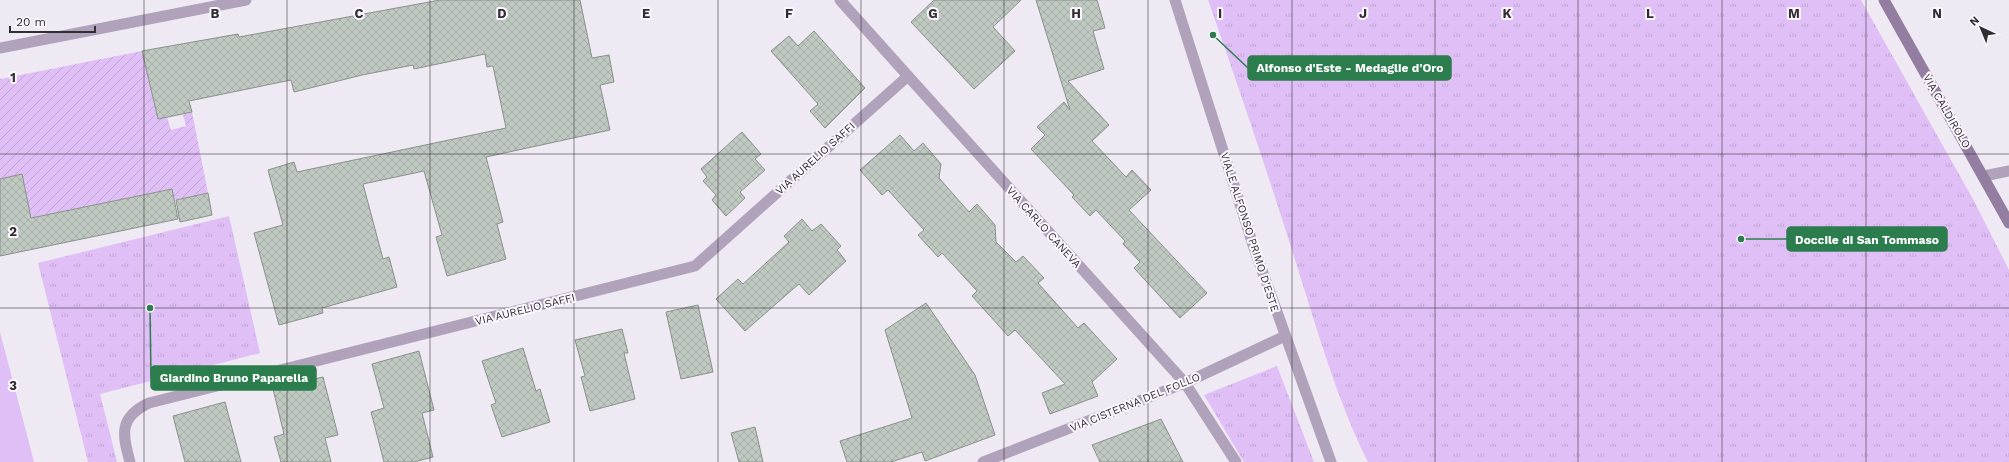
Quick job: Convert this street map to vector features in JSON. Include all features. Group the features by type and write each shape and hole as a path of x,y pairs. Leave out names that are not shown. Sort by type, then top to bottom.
{"main road":[{"name":"VIA CALDIROLO","path":"1884,0 2009,223"}],"street":[{"path":"0,48 246,0"},
{"name":"VIA CARLO CANEVA","path":"840,0 1185,383 1236,462"},
{"name":"VIALE ALFONSO PRIMO D'ESTE","path":"1175,0 1254,248 1284,336 1331,462"},
{"name":"VIA AURELIO SAFFI","path":"130,462 124,434 125,424 129,415 137,409 149,404 695,266 908,76"},
{"path":"1984,176 2009,171"},
{"name":"VIA CISTERNA DEL FOLLO","path":"982,462 1185,383 1284,336"}],"green space":[{"path":"1208,0 1861,0 1974,201 2009,270 2009,462 1368,462 1337,390 1265,166"},
{"path":"142,51 158,119 167,117 171,130 186,126 183,115 192,112 208,193 174,200 171,189 31,218 22,174 0,179 0,79"},
{"path":"229,216 260,353 100,394 117,462 88,462 38,263"},
{"path":"0,332 34,462 0,462"},
{"path":"1277,366 1314,462 1244,462 1204,395"}],"building":[{"path":"440,0 580,0 592,58 609,55 614,82 600,85 610,130 486,157 503,222 497,224 506,259 447,276 436,237 442,235 424,171 363,184 383,259 389,257 397,287 322,308 323,313 279,325 254,233 283,225 268,170 294,162 297,172 506,128 493,66 487,67 485,54 414,69 413,65 362,75 294,92 291,80 189,101 192,112 158,119 142,51 238,34 239,37"},
{"path":"934,0 1021,0 993,27 1015,51 974,89 911,22"},
{"path":"1036,0 1097,0 1105,28 1093,31 1104,69 1068,81 1109,125 1092,141 1126,177 1132,170 1151,190 1129,210 1207,293 1180,318 1134,268 1140,262 1123,244 1125,241 1096,210 1090,216 1072,197 1074,195 1031,149 1045,135 1037,127 1064,102 1070,110"},
{"path":"814,31 865,88 825,128 810,111 818,104 771,51 789,36 798,46"},
{"path":"742,132 761,154 755,159 765,170 740,192 745,198 726,216 712,200 716,195 703,181 707,177 701,169"},
{"path":"900,135 914,151 923,143 941,164 939,178 969,212 977,204 995,225 996,242 1016,262 1023,256 1044,278 1038,283 1078,328 1084,323 1117,359 1092,382 1098,396 1050,414 1042,393 1065,384 1015,330 1008,336 972,296 977,291 942,253 938,257 918,235 924,230 888,190 882,195 860,170"},
{"path":"22,174 31,218 172,189 178,219 0,256 0,179"},
{"path":"208,193 212,215 180,222 176,200"},
{"path":"802,219 812,231 821,224 841,246 837,250 846,261 809,295 799,284 745,331 716,299 738,279 743,284 789,242 784,236"},
{"path":"926,303 975,375 995,435 925,461 922,452 891,462 847,462 840,441 912,418 885,330"},
{"path":"698,305 713,372 681,379 666,312"},
{"path":"622,329 628,353 624,353 635,399 590,411 581,377 585,376 575,340"},
{"path":"523,348 536,391 540,389 550,422 502,437 491,405 496,403 482,361"},
{"path":"419,351 434,410 422,413 433,457 414,462 384,462 371,412 384,408 372,364"},
{"path":"323,377 338,435 325,438 331,462 281,462 274,437 284,434 273,389"},
{"path":"225,402 241,462 185,462 173,416"},
{"path":"1161,419 1183,462 1100,462 1092,445"},
{"path":"755,427 763,462 739,462 731,433"}],"place":[{"name":"Alfonso d'Este - Medaglie d'Oro","path":"1213,35"},
{"name":"Doccile di San Tommaso","path":"1741,239"},
{"name":"Giardino Bruno Paparella","path":"150,308"}]}
